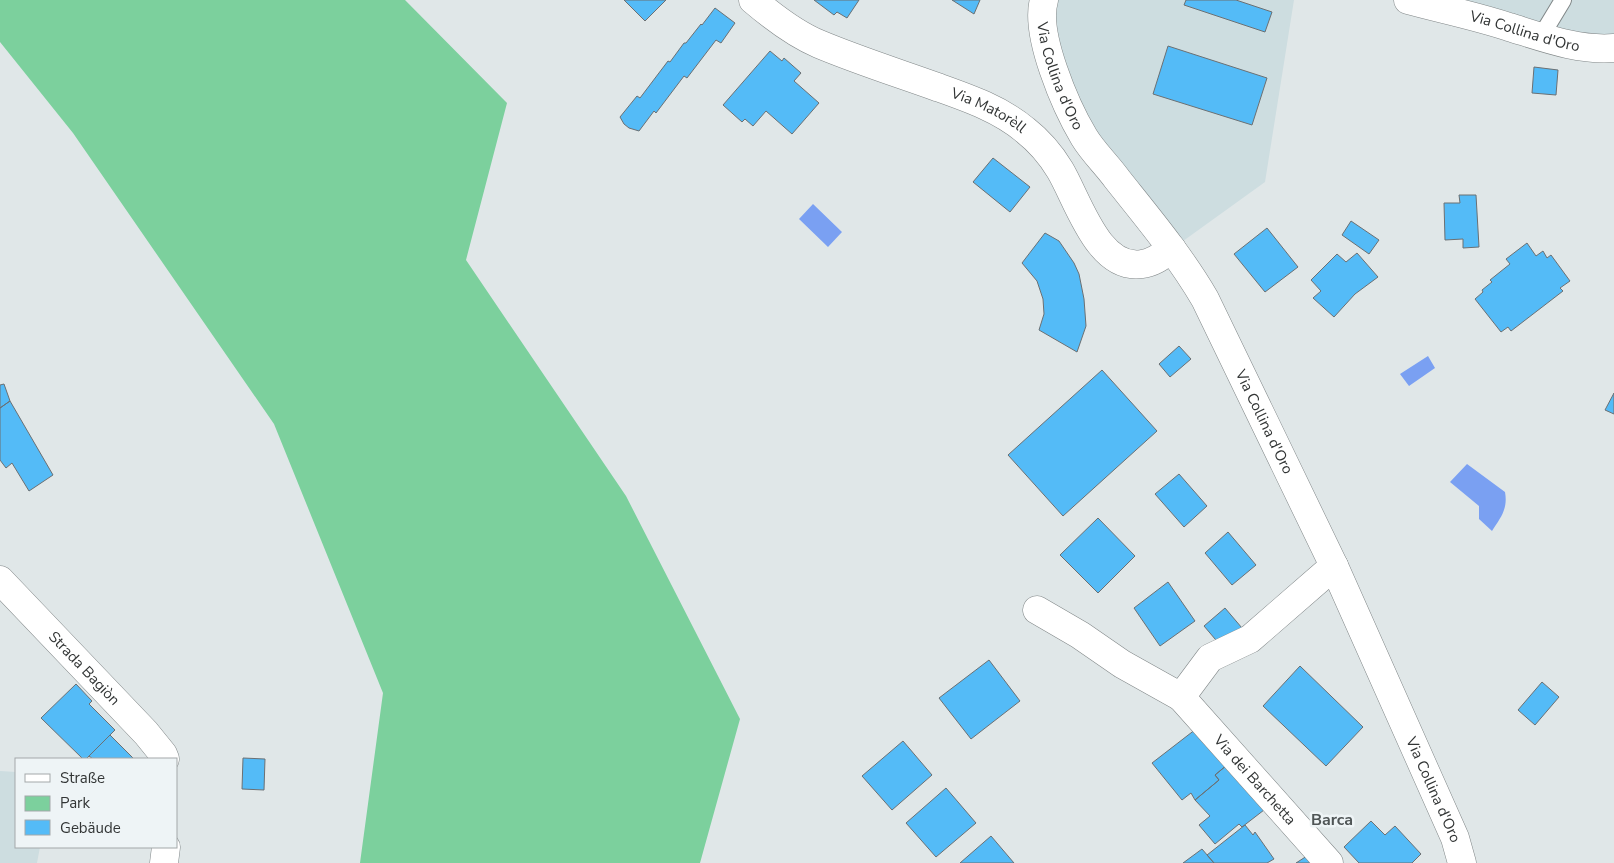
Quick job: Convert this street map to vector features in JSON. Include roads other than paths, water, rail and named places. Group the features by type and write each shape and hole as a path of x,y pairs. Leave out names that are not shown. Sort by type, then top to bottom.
{"street":[{"name":"Via Matorèll","path":"753,0 774,17 818,44 971,99 999,112 1025,130 1045,149 1059,168 1095,239 1114,258 1141,265 1172,249"},
{"name":"Via Collina d'Oro","path":"1044,0 1042,22 1045,44 1060,86 1084,137 1172,249 1205,299 1334,566 1455,838 1462,863"},
{"name":"Via Collina d'Oro","path":"1408,0 1508,27 1540,38 1609,50"},
{"path":"1181,698 1210,658 1250,638 1334,566"},
{"name":"Strada Bagiòn","path":"0,580 146,733 165,758"},
{"name":"Via dei Barchetta","path":"1037,610 1080,635 1122,664 1181,698 1329,863"},
{"path":"164,863 166,848"}],"lane":[{"path":"1540,38 1564,0"}],"water":[{"path":"813,204 842,232 828,247 799,219"},
{"path":"1428,356 1435,368 1409,386 1400,374"},
{"path":"1467,464 1505,492 1505,508 1492,531 1479,519 1479,506 1450,482"}],"district":[{"name":"Barca","path":"1332,820"}]}
